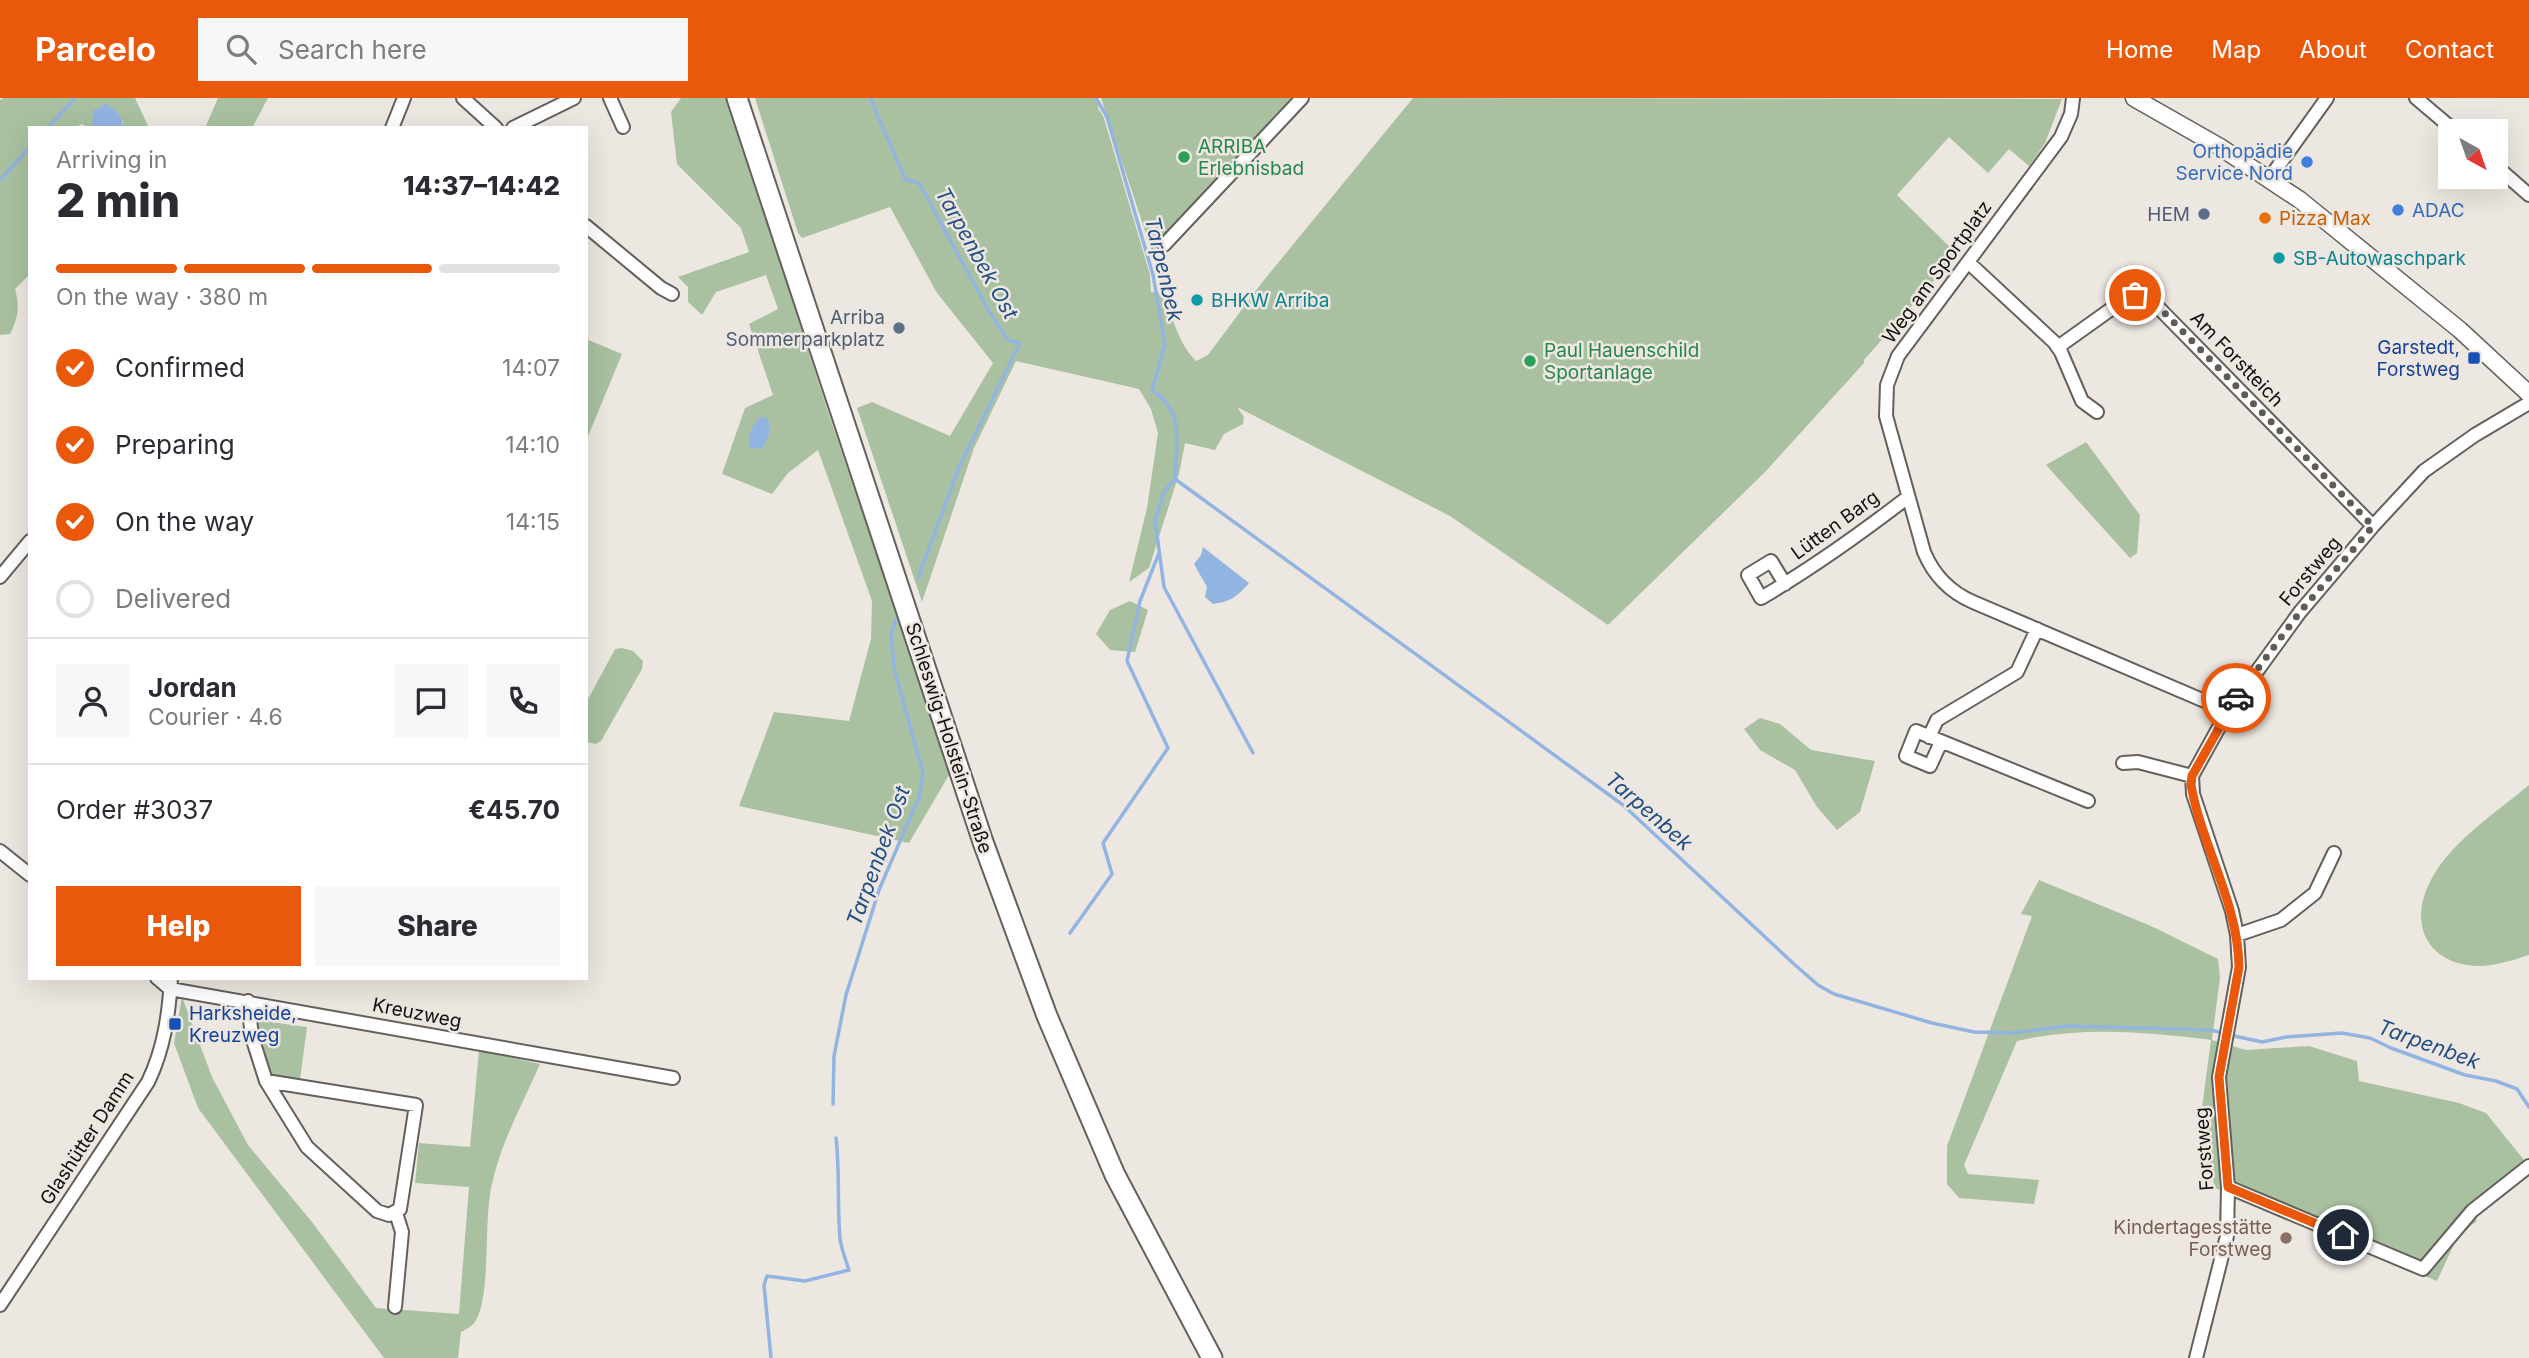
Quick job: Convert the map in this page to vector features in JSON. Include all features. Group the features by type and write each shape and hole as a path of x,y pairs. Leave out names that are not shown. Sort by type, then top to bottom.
{"main road":[{"name":"Schleswig-Holstein-Straße","path":"737,98 983,842 1047,1016 1115,1175 1212,1358"},
{"path":"2134,98 2220,147 2326,220 2480,348 2529,394"}],"street":[{"path":"393,126 404,98"},
{"path":"463,98 494,126"},
{"path":"517,126 574,98"},
{"path":"610,98 623,127"},
{"path":"1164,244 1302,98"},
{"name":"Weg am Sportplatz","path":"2073,98 2071,114 2063,134 1902,351 1887,385 1886,422 1924,552 1942,581 1966,599 2228,710"},
{"path":"2269,179 2327,98"},
{"path":"2416,98 2441,119"},
{"path":"2508,177 2529,195"},
{"path":"588,228 661,288 672,294"},
{"path":"1968,262 2058,347 2082,401 2097,412"},
{"name":"Am Forstteich","path":"2058,347 2128,297 2137,294 2148,297 2373,526"},
{"name":"Forstweg","path":"2196,1358 2227,1236 2228,1187 2219,1077 2239,967 2232,911 2193,794 2192,776 2228,710 2293,621 2373,526 2424,471 2475,435 2529,403"},
{"name":"Lütten Barg","path":"1784,584 1832,554 1908,496"},
{"path":"0,577 28,543"},
{"path":"2037,629 2017,672 1937,720 1935,739 2088,801"},
{"path":"2123,763 2138,762 2192,776"},
{"path":"0,851 28,873"},
{"path":"2237,935 2281,920 2315,894 2334,853"},
{"name":"Kreuzweg","path":"170,984 248,1001 673,1078"},
{"name":"Glashütter Damm","path":"0,1305 148,1082 158,1060 166,1024 170,984"},
{"path":"248,1001 252,1037 266,1081 307,1147 377,1211 383,1215 396,1213 403,1204 416,1105 266,1081"},
{"path":"2228,1187 2423,1269 2472,1211 2529,1166"},
{"path":"395,1307 402,1232 396,1213"}],"green space":[{"path":"135,98 148,126 123,126 123,121 92,126 28,126 28,276 15,289 17,312 10,334 0,335 0,100"},
{"path":"218,98 268,98 253,126 206,126"},
{"path":"681,98 727,98 828,412 943,750 949,775 909,843 739,806 774,712 849,721 871,639 872,601 818,450 788,473 772,494 722,474 745,408 773,395 749,324 778,309 766,275 716,292 702,315 688,302 688,287 678,277 749,252 741,228 677,164 671,112"},
{"name":"Paul Hauenschild Sportanlage","path":"755,98 1098,98 1098,108 1104,118 1150,275 1151,292 1165,293 1180,338 1196,361 1208,355 1260,285 1413,98 2062,99 2045,143 2029,166 2009,149 1988,173 1949,137 1897,195 1957,254 1864,363 1765,472 1608,625 1450,516 1237,407 1244,417 1243,424 1224,434 1215,450 1185,443 1179,474 1149,568 1129,582 1147,508 1158,433 1151,409 1139,389 1016,361 974,448 922,602 857,408 872,402 950,436 993,363 937,293 890,207 802,238 798,233"},
{"name":"ARRIBA Erlebnisbad","path":"1101,98 1296,98 1152,252"},
{"path":"588,340 622,354 588,436"},
{"path":"2086,442 2140,515 2137,553 2130,558 2046,465"},
{"path":"1130,601 1148,610 1135,652 1110,650 1096,634 1110,610"},
{"path":"615,649 633,651 643,661 642,669 601,741 596,744 588,742 588,699"},
{"path":"1760,718 1780,724 1811,750 1875,761 1860,812 1837,830 1817,807 1795,770 1760,750 1744,729"},
{"path":"2529,785 2529,955 2482,966 2448,959 2436,951 2427,940 2421,911 2424,895 2441,864 2463,839"},
{"path":"2039,880 2151,926 2218,959 2220,977 2212,1040 2246,1050 2309,1046 2357,1061 2359,1081 2459,1103 2486,1113 2524,1160 2465,1209 2477,1221 2458,1236 2437,1281 2215,1188 2200,1123 2211,1040 2139,1033 2089,1032 2017,1041 1964,1165 1968,1174 2039,1180 2034,1204 1959,1198 1947,1184 1947,1146 2032,916 2021,914"},
{"path":"182,997 212,1077 248,1145 312,1222 376,1308 459,1314 469,1187 415,1183 419,1143 470,1147 479,1050 540,1064 496,1168 489,1199 485,1278 480,1312 474,1323 461,1332 458,1358 384,1358 198,1108 174,1043"},
{"path":"256,1020 307,1027 300,1080 273,1076 259,1042"}],"water":[{"path":"106,104 118,114 123,126 92,126 93,111"},
{"path":"762,416 768,419 768,439 761,449 749,448 751,430"},
{"path":"1203,547 1249,583 1233,598 1213,604 1205,597 1207,587 1194,564"}],"waterway":[{"path":"50,126 75,98"},
{"name":"Tarpenbek Ost","path":"870,98 905,179 919,183 990,313 1008,340 1020,343 959,467 918,578"},
{"name":"Tarpenbek","path":"1096,98 1107,117 1153,275 1165,344 1152,390 1170,409 1177,430 1175,479 1623,805 1794,964 1818,985 1834,994 1932,1023 1974,1032 2014,1033 2067,1026 2211,1030 2223,1033"},
{"path":"0,180 28,149"},
{"path":"1175,479 1164,492 1155,520 1164,587 1253,753"},
{"path":"1070,933 1112,874 1103,843 1168,748 1127,661 1140,601 1159,553"},
{"name":"Tarpenbek Ost","path":"833,1104 834,1056 846,995 879,890 919,797 923,773 894,668 891,634 896,620"},
{"name":"Tarpenbek","path":"2230,1035 2262,1042 2286,1037 2342,1033 2370,1038 2465,1075 2496,1081 2517,1089 2529,1107"},
{"name":"Tarpenbek Ost","path":"771,1358 764,1285 767,1276 805,1281 849,1270 840,1238 836,1138"}],"way so far":[{"path":"2135,295 2145,295 2151,299 2373,526 2300,612 2236,698"}],"place":[{"name":"ARRIBA Erlebnisbad","path":"1184,157"},
{"name":"Orthopädie Service Nord","path":"2307,162"},
{"name":"ADAC","path":"2398,210"},
{"name":"HEM","path":"2204,214"},
{"name":"Pizza Max","path":"2265,218"},
{"name":"SB-Autowaschpark","path":"2279,258"},
{"name":"BHKW Arriba","path":"1197,300"},
{"name":"Arriba Sommerparkplatz","path":"899,328"},
{"name":"Garstedt, Forstweg","path":"2474,358"},
{"name":"Paul Hauenschild Sportanlage","path":"1530,361"},
{"name":"Harksheide, Kreuzweg","path":"175,1024"},
{"name":"Kindertagesstätte Forstweg","path":"2286,1238"}],"route":[{"path":"2236,698 2192,776 2191,785 2232,911 2239,950 2239,967 2219,1077 2228,1187 2343,1235"}]}
